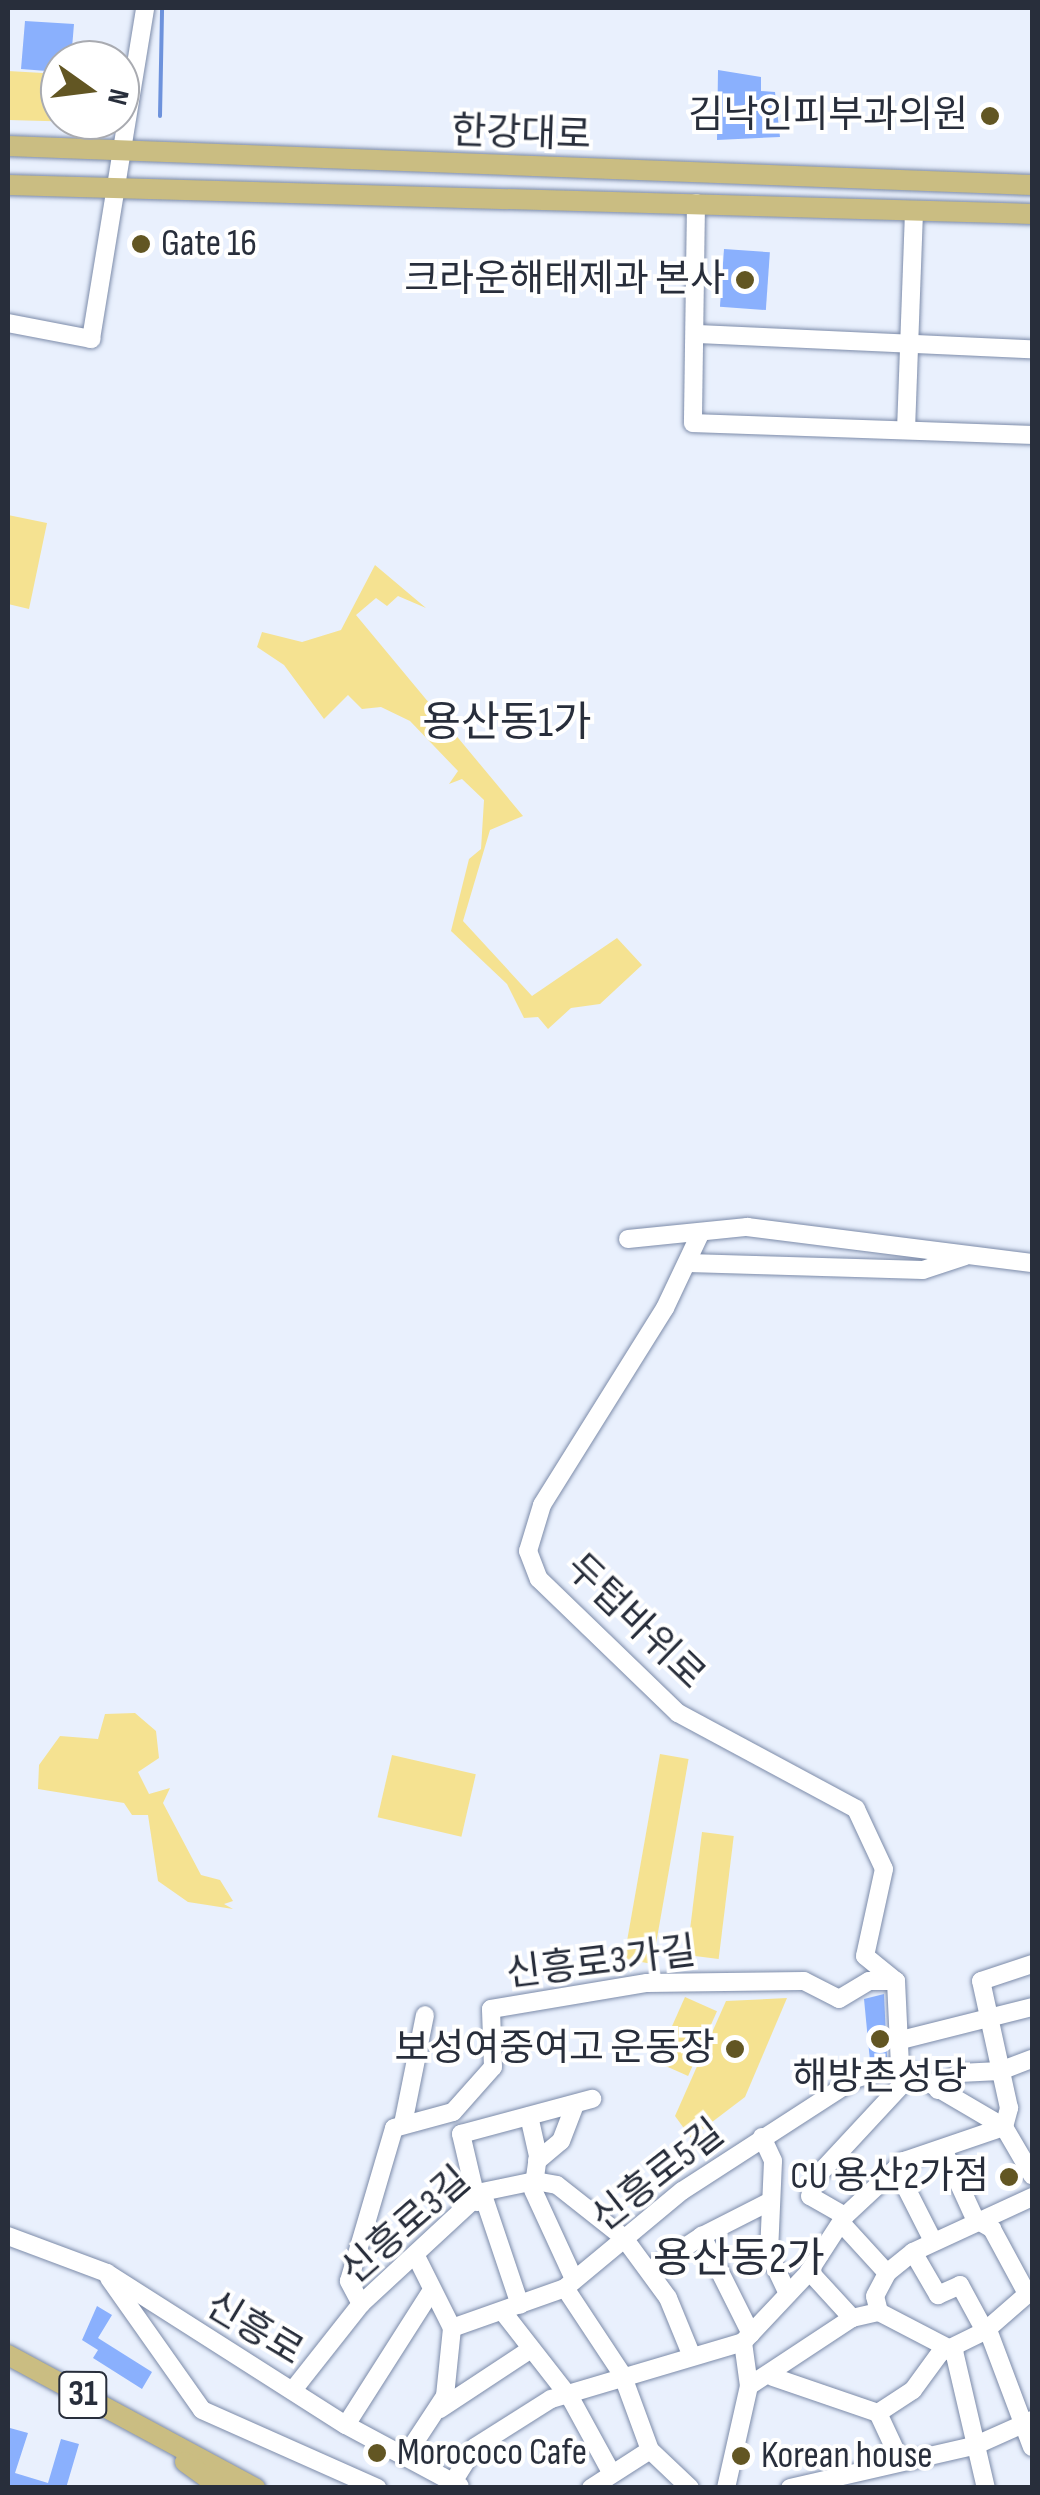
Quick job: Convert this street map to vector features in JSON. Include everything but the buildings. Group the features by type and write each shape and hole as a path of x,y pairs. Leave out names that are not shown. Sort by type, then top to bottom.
{"main road":[{"name":"한강대로","path":"8,146 1032,185"},
{"name":"한강대로","path":"8,185 1032,214"},
{"name":"31","path":"8,2356 254,2488"},
{"name":"31","path":"157,2438 221,2488"}],"street":[{"path":"8,323 91,340 122,186 145,8"},
{"path":"696,203 693,423 1032,435"},
{"path":"906,430 914,210"},
{"path":"696,334 1032,349"},
{"path":"628,1238 746,1227 1032,1263"},
{"name":"두텁바위로","path":"701,1232 688,1263 542,1504 528,1551 539,1579 678,1714 856,1809 884,1868 865,1956 896,1981"},
{"path":"688,1263 924,1270 970,1254"},
{"path":"1032,1964 981,1980 1000,2072 1004,2127 1032,2175"},
{"name":"신흥로3가길","path":"453,2112 493,2067 490,2009 647,1983 804,1981 839,2000 869,1981 896,1981"},
{"path":"896,1981 897,2041 905,2070 1004,2127"},
{"path":"897,2041 988,2024 1032,2007"},
{"path":"403,2124 424,2015"},
{"path":"938,2090 959,2072 1000,2072 1032,2059"},
{"path":"886,2274 845,2221 810,2196 818,2175 905,2070"},
{"name":"신흥로5길","path":"452,2328 512,2309 570,2284 624,2238 762,2138 857,2078 905,2070"},
{"path":"461,2134 584,2102 562,2139 537,2161"},
{"path":"361,2304 349,2281 394,2128 453,2112 512,2309 531,2349 571,2399 611,2472"},
{"path":"530,2116 537,2161 535,2181 570,2284 622,2374 650,2450 690,2488"},
{"path":"458,2485 475,2447 551,2399 571,2399 622,2374 747,2338 810,2271 845,2221 896,2168 1004,2127"},
{"path":"762,2138 773,2161 773,2276 788,2294"},
{"path":"878,2413 913,2390 940,2353 954,2351 1029,2300 992,2229 976,2219 943,2149"},
{"path":"896,2168 934,2241"},
{"path":"535,2181 556,2185 624,2238 650,2270 692,2354"},
{"name":"신흥로3길","path":"292,2390 361,2304 418,2258 480,2197 535,2181"},
{"path":"879,2312 875,2296 886,2274 913,2252 976,2219 1032,2197"},
{"path":"650,2270 702,2236 770,2202"},
{"name":"신흥로","path":"8,2236 107,2273 346,2425 458,2485"},
{"path":"702,2236 747,2338 749,2386 726,2488"},
{"path":"913,2252 938,2295 960,2285 1030,2421 1032,2447"},
{"path":"418,2258 430,2293 452,2328 440,2409"},
{"path":"810,2271 852,2318"},
{"path":"107,2273 134,2324 202,2410 376,2488"},
{"path":"346,2425 430,2293"},
{"path":"749,2386 773,2377 852,2318 879,2312 954,2351"},
{"path":"405,2457 440,2409 531,2349"},
{"path":"954,2351 986,2488"},
{"path":"773,2377 878,2413 899,2458"},
{"path":"790,2488 899,2458 974,2446 1030,2421"},
{"path":"591,2488 650,2450"}],"shaded area":[{"path":"8,71 40,73 40,121 8,120"},
{"path":"8,515 47,523 29,609 8,604"},
{"path":"375,565 426,608 398,596 387,606 376,598 356,615 523,816 490,830 463,921 532,996 617,938 642,965 600,1004 571,1008 548,1029 538,1017 524,1018 507,984 451,931 469,859 481,849 484,800 462,779 449,784 458,771 410,721 381,707 362,709 348,695 324,719 284,665 257,647 262,632 302,642 341,630"},
{"path":"135,1713 156,1731 159,1758 138,1772 149,1794 170,1788 163,1803 201,1875 220,1880 233,1901 224,1904 233,1909 188,1902 158,1881 148,1815 132,1815 124,1803 38,1789 39,1765 60,1736 98,1739 105,1714"},
{"path":"660,1754 689,1759 652,1964 624,1959"},
{"path":"392,1755 476,1774 461,1837 378,1817"},
{"path":"702,1832 734,1836 719,1959 687,1955"},
{"path":"685,1997 717,2011 688,2076 656,2062"},
{"name":"보성여중여고 운동장","path":"787,1998 745,2097 691,2138 675,2116 726,2001"}],"waterway":[{"path":"160,116 162,8"}],"place":[{"name":"김낙인피부과의원","path":"990,116"},
{"name":"Gate 16","path":"141,244"},
{"name":"크라운해태제과 본사","path":"745,280"},
{"name":"해방촌성당","path":"880,2039"},
{"name":"보성여중여고 운동장","path":"735,2049"},
{"name":"CU 용산2가점","path":"1009,2177"},
{"name":"Morococo Cafe","path":"377,2453"},
{"name":"Korean house","path":"741,2456"}],"district":[{"name":"용산동1가","path":"507,724"},
{"name":"용산동2가","path":"739,2260"}]}
